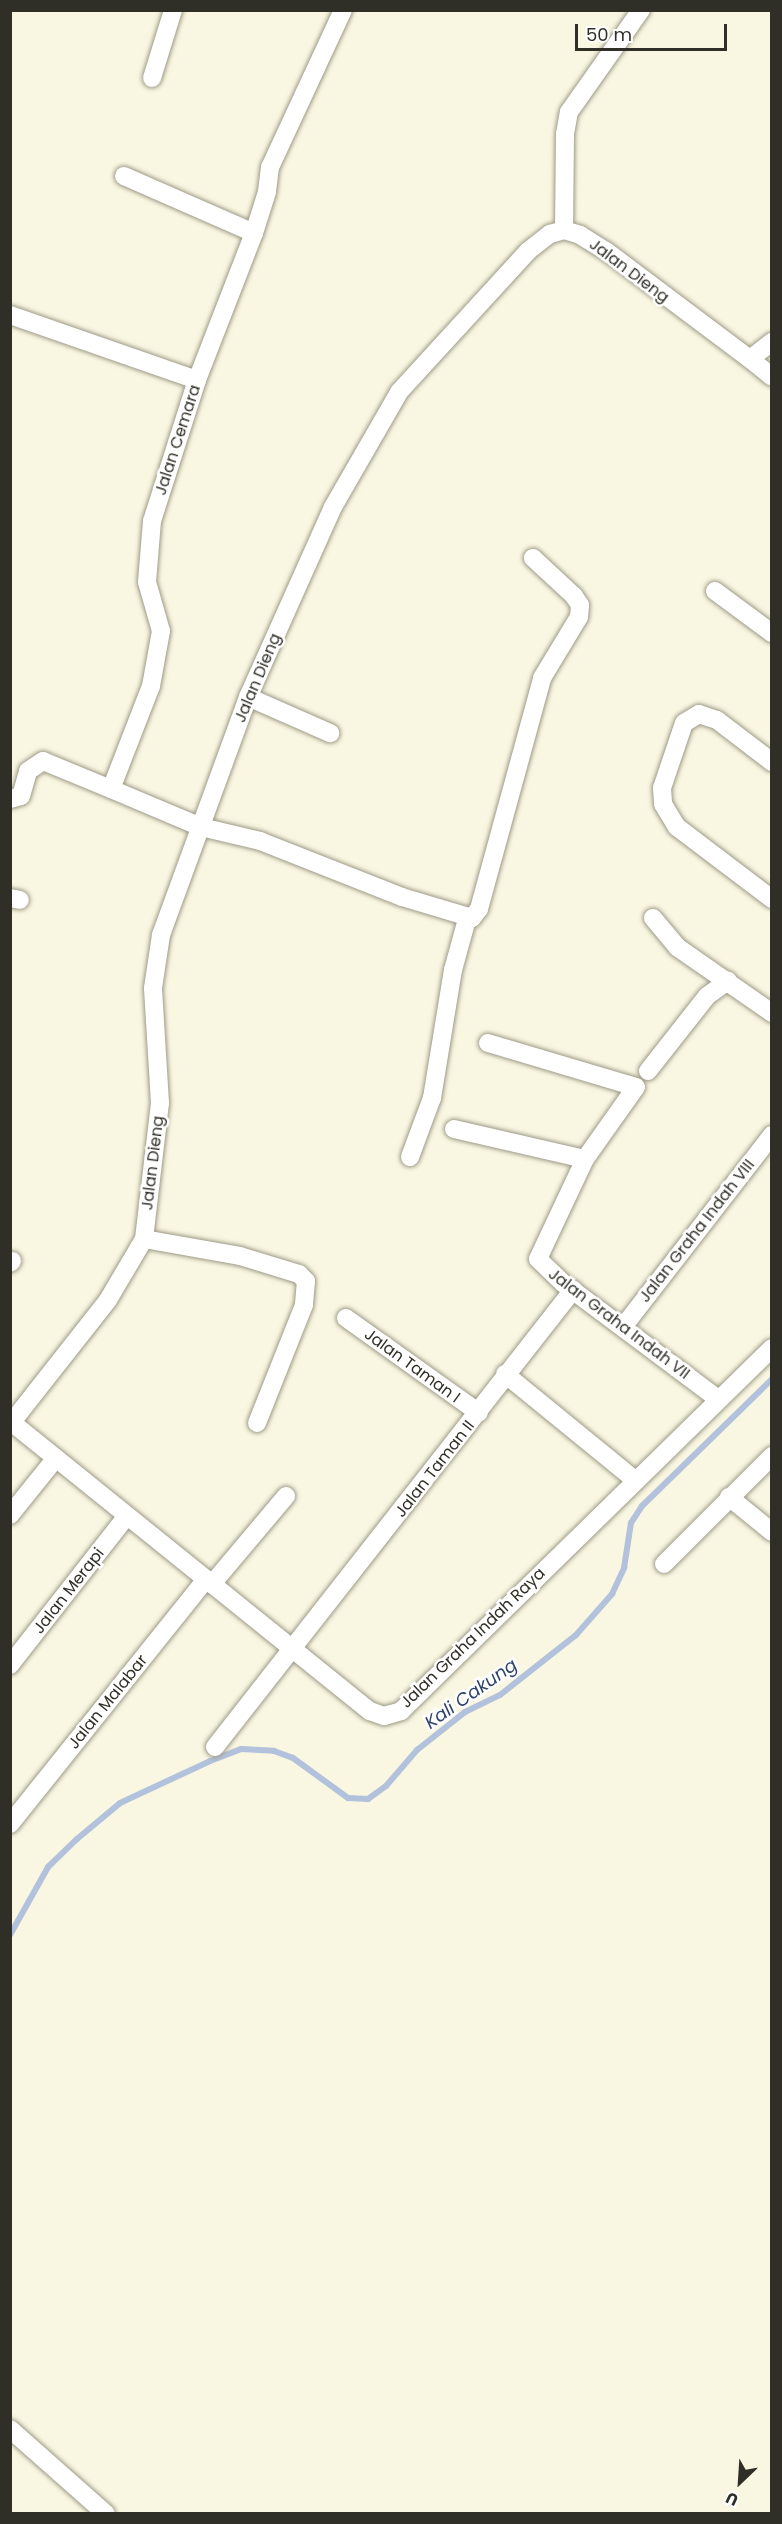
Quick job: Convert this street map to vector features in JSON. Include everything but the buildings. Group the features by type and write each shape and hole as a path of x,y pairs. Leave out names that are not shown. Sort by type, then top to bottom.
{"street":[{"path":"152,78 173,10"},
{"name":"Jalan Cemara","path":"111,789 151,686 161,631 147,582 152,521 197,380 254,233 267,192 270,167 343,10"},
{"path":"564,230 565,134 569,112 641,10"},
{"path":"124,176 254,233"},
{"name":"Jalan Dieng","path":"11,1422 108,1300 144,1239 160,1103 153,988 161,935 249,697 333,507 399,392 528,251 550,234 564,230 580,235 606,251 771,377"},
{"path":"10,315 197,380"},
{"path":"750,359 771,342"},
{"path":"410,1156 432,1098 453,970 467,920 479,909 542,678 579,617 580,605 574,596 533,558"},
{"path":"715,591 771,633"},
{"path":"249,697 330,733"},
{"path":"771,762 717,720 699,714 684,723 662,788 663,804 677,827 771,899"},
{"path":"10,799 21,796 28,771 43,761 201,827 260,841 467,920"},
{"path":"653,918 677,947 771,1013"},
{"path":"648,1071 707,996 728,981"},
{"name":"Jalan Graha Indah VII","path":"488,1043 636,1087 585,1159 538,1258 573,1290 718,1400"},
{"path":"454,1129 585,1159"},
{"name":"Jalan Graha Indah VIII","path":"623,1327 771,1135"},
{"path":"144,1239 240,1256 298,1274 306,1281 304,1305 257,1423"},
{"name":"Jalan Taman II","path":"215,1747 479,1413 505,1374 573,1290"},
{"name":"Jalan Taman I","path":"346,1318 479,1413"},
{"name":"Jalan Graha Indah Raya","path":"11,1422 209,1582 294,1647 370,1711 384,1716 401,1711 771,1348"},
{"path":"505,1374 635,1480"},
{"path":"664,1564 771,1456"},
{"path":"10,1515 56,1458"},
{"name":"Jalan Malabar","path":"11,1822 209,1582 286,1496"},
{"path":"729,1497 771,1532"},
{"name":"Jalan Merapi","path":"10,1665 128,1516"},
{"path":"10,2429 106,2514"}],"waterway":[{"name":"Kali Cakung","path":"10,1935 48,1867 77,1839 120,1803 210,1761 241,1749 274,1751 293,1758 348,1798 368,1799 386,1786 417,1750 465,1712 500,1695 576,1635 612,1594 624,1568 631,1523 642,1506 772,1379"}]}
